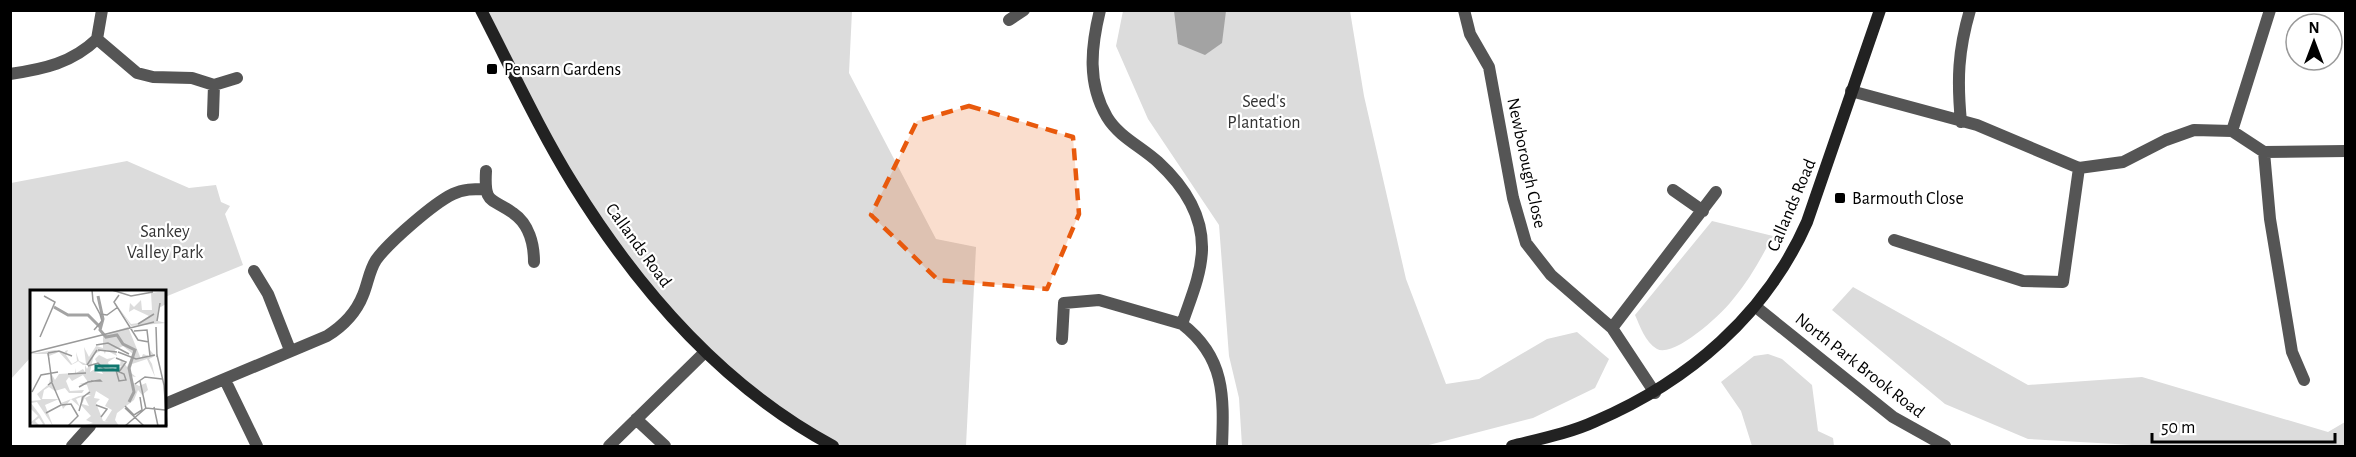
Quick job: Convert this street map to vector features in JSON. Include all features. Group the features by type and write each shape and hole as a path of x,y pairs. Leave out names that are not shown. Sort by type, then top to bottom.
{"street":[{"path":"10,74 43,69 66,61 84,51 97,39 102,10"},
{"name":"Callands Road","path":"481,10 573,183 663,308 705,352 756,398 833,447"},
{"path":"1009,20 1024,10"},
{"name":"Newborough Close","path":"1464,10 1470,34 1488,67 1513,198 1526,243 1551,275 1612,328 1655,393"},
{"name":"Callands Road","path":"1519,446 1594,422 1655,393 1714,350 1756,306 1794,252 1808,222 1880,10"},
{"path":"1961,123 1957,82 1960,45 1970,10"},
{"path":"2232,131 2270,10"},
{"path":"1098,11 1091,63 1107,118 1120,134 1159,163 1192,202 1199,224 1202,247 1200,271 1182,324"},
{"path":"97,39 137,72 153,76 192,78 214,85 237,78"},
{"path":"213,115 214,85"},
{"path":"1851,91 1961,123 1977,125 2079,168 2123,162 2166,140 2194,130 2232,131 2264,152 2346,151"},
{"path":"2264,152 2270,219 2292,352 2304,380"},
{"path":"1894,240 2024,281 2063,282 2079,168"},
{"path":"486,171 485,189 493,203 514,213 534,240 534,262"},
{"path":"166,404 327,336 341,327 363,296 377,259 439,202 455,193 485,189"},
{"path":"1673,190 1703,211"},
{"path":"1612,328 1716,192"},
{"path":"254,271 268,294 290,350"},
{"path":"1062,339 1064,303 1099,300 1182,324 1196,335 1216,365 1222,398 1222,447"},
{"name":"North Park Brook Road","path":"1756,306 1893,417 1945,447"},
{"path":"609,447 705,352"},
{"path":"225,380 257,447"},
{"path":"636,419 665,447"},
{"path":"72,447 89,427"}],"highlighted area":[{"path":"969,106 1073,137 1079,214 1047,289 938,280 871,215 917,121"}],"green space":[{"path":"481,11 852,11 849,73 936,239 976,247 966,446 833,446 756,398 663,308 573,183"},
{"name":"Seed's Plantation","path":"1123,11 1350,11 1364,96 1406,279 1446,384 1479,379 1547,339 1577,332 1609,359 1595,388 1533,418 1425,446 1242,446 1239,398 1229,356 1219,225 1148,119 1116,46"},
{"name":"Sankey Valley Park","path":"127,161 189,188 216,185 221,202 230,206 225,214 243,265 166,297 166,290 30,290 30,358 11,379 11,183"},
{"path":"1712,221 1773,236 1745,283 1720,314 1686,341 1665,350 1657,349 1646,338 1635,315"},
{"path":"1853,287 2028,385 2142,377 2328,432 2345,422 2345,446 2150,446 2028,439 1945,404 1832,310"},
{"path":"1768,354 1782,359 1812,385 1818,431 1833,438 1834,446 1752,446 1741,411 1721,382 1754,356"}],"shaded area":[{"path":"1174,11 1226,11 1222,43 1205,55 1178,44"}],"place":[{"name":"Pensarn Gardens","path":"492,69"},
{"name":"Barmouth Close","path":"1840,198"}]}
